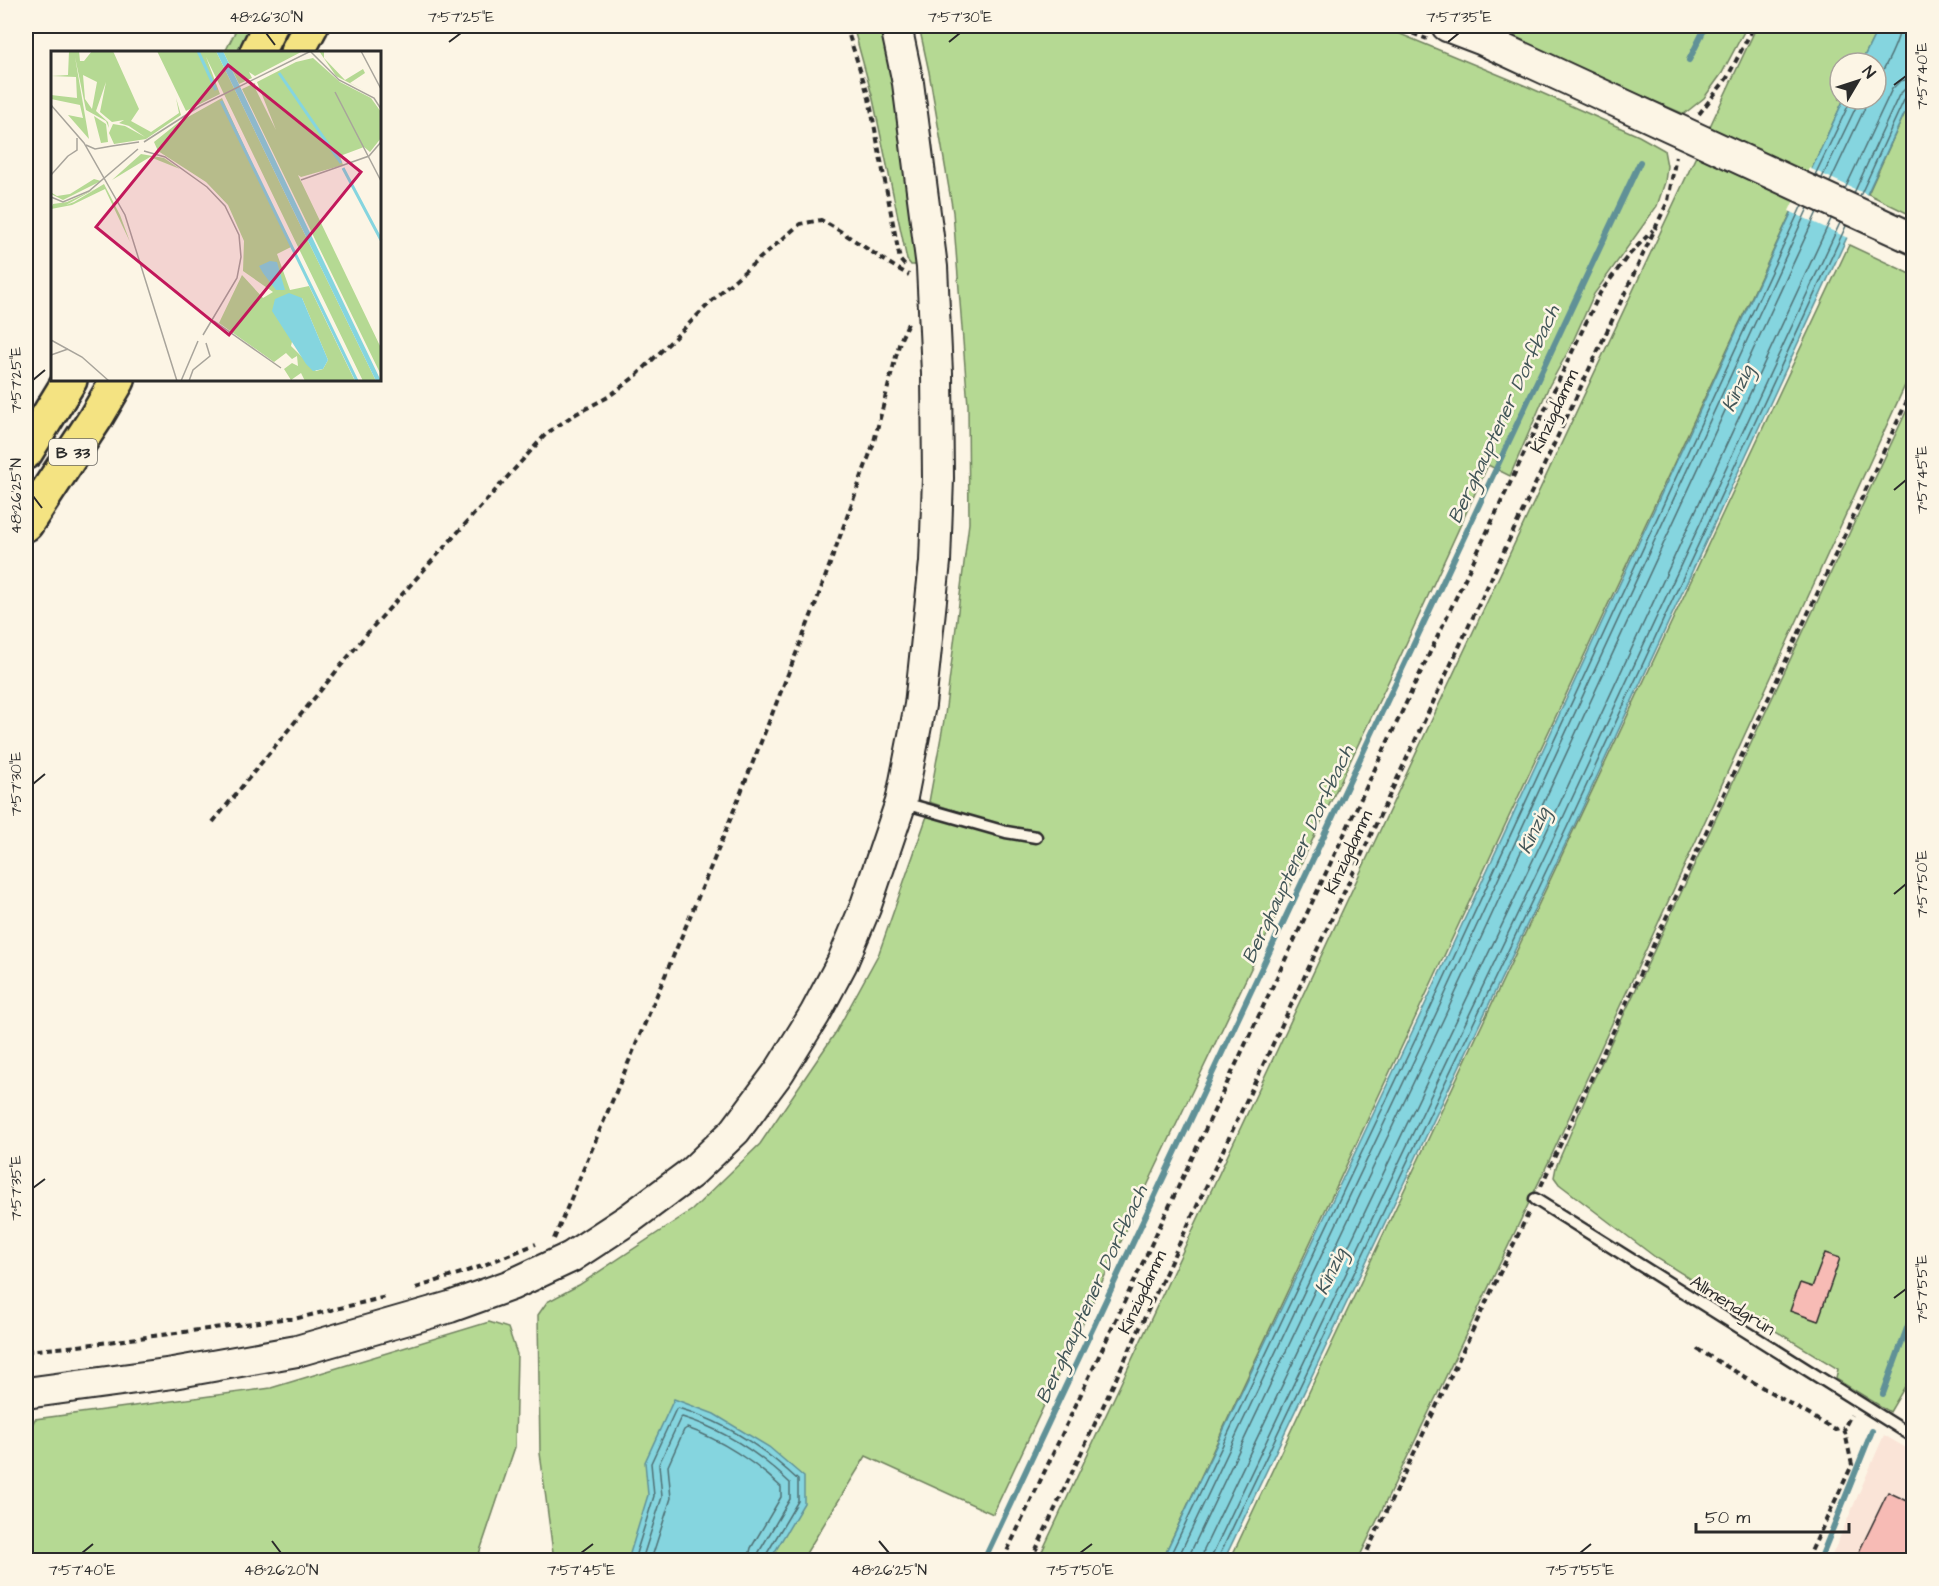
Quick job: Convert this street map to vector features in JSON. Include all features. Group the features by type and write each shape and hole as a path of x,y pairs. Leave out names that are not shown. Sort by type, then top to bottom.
{"highway":[{"path":"258,51 270,26"},
{"path":"298,51 311,26"},
{"name":"B 33","path":"26,452 69,381"},
{"name":"B 33","path":"26,524 117,381"}],"street":[{"path":"26,1393 172,1374 309,1348 450,1308 511,1285 555,1250 571,1257 629,1219 691,1173 735,1131 785,1062 815,1014 842,963 865,908 901,802 921,693 935,562 938,478 937,373 932,267 908,83 896,26"},
{"path":"1447,26 1482,39 1685,140 1914,239"}],"lane":[{"path":"901,802 1006,832 1036,837"},
{"name":"Allmendgrün","path":"1535,1199 1914,1437"}],"path":[{"path":"213,822 370,630 546,434 572,416 608,397 637,375 724,289 800,224 821,220 915,278 900,260 869,98 846,26"},
{"path":"1685,140 1727,78 1754,26"},
{"name":"Kinzigdamm","path":"1031,1560 1668,201 1685,140"},
{"path":"1003,1560 1600,293 1627,256 1656,227"},
{"path":"413,1290 479,1267 555,1250 813,610 873,445 900,341 910,320"},
{"path":"1363,1560 1535,1199 1914,386"},
{"path":"26,1351 294,1319 392,1296"},
{"path":"1697,1349 1835,1430 1844,1428"},
{"path":"1807,1560 1852,1465 1844,1428 1858,1403"}],"shaded area":[{"path":"1884,1435 1913,1452 1913,1560 1830,1560"}],"green space":[{"path":"238,26 258,26 246,51 226,51"},
{"path":"853,26 884,26 922,258 915,265 911,265 907,260 873,99"},
{"path":"919,26 1381,26 1639,136 1664,150 1667,166 1665,182 1657,206 1594,294 1570,348 1549,386 1510,476 1488,465 1400,657 993,1514 866,1456 802,1560 554,1560 540,1453 538,1315 547,1302 579,1285 692,1210 760,1144 836,1032 879,953 927,816 1000,835 999,825 929,802 945,715 969,523 968,405 953,212"},
{"path":"1481,26 1747,26 1722,73 1704,98 1684,114"},
{"path":"1757,26 1879,26 1867,51 1828,51 1828,111 1838,111 1162,1560 1038,1560"},
{"path":"1913,95 1913,216 1868,194"},
{"path":"1849,245 1913,275 1913,368 1548,1163 1358,1560 1230,1560"},
{"path":"1913,397 1914,1371 1890,1412 1836,1379 1838,1369 1655,1257 1559,1184 1554,1177 1556,1167 1592,1083"},
{"path":"489,1322 508,1328 517,1354 515,1447 477,1560 26,1560 26,1437 35,1419 271,1388"}],"water":[{"name":"Kinzig","path":"1879,26 1913,26 1913,95 1574,826 1224,1560 1162,1560 1422,1011 1838,111 1888,111 1888,51 1867,51"},
{"path":"674,1399 714,1414 769,1447 804,1477 804,1503 770,1560 628,1560 648,1495 645,1462"}],"pier":[{"path":"1809,168 1870,196 1850,239 1789,211"}],"building":[{"path":"1825,1253 1840,1258 1818,1321 1790,1311 1800,1283 1812,1287"},
{"path":"1888,1492 1914,1504 1914,1560 1855,1560"}],"waterway":[{"name":"Berghauptener Dorfbach","path":"1689,60 1706,26"},
{"name":"Berghauptener Dorfbach","path":"984,1560 1640,162"},
{"path":"1883,1394 1914,1309"},
{"path":"1820,1560 1872,1431"}]}
